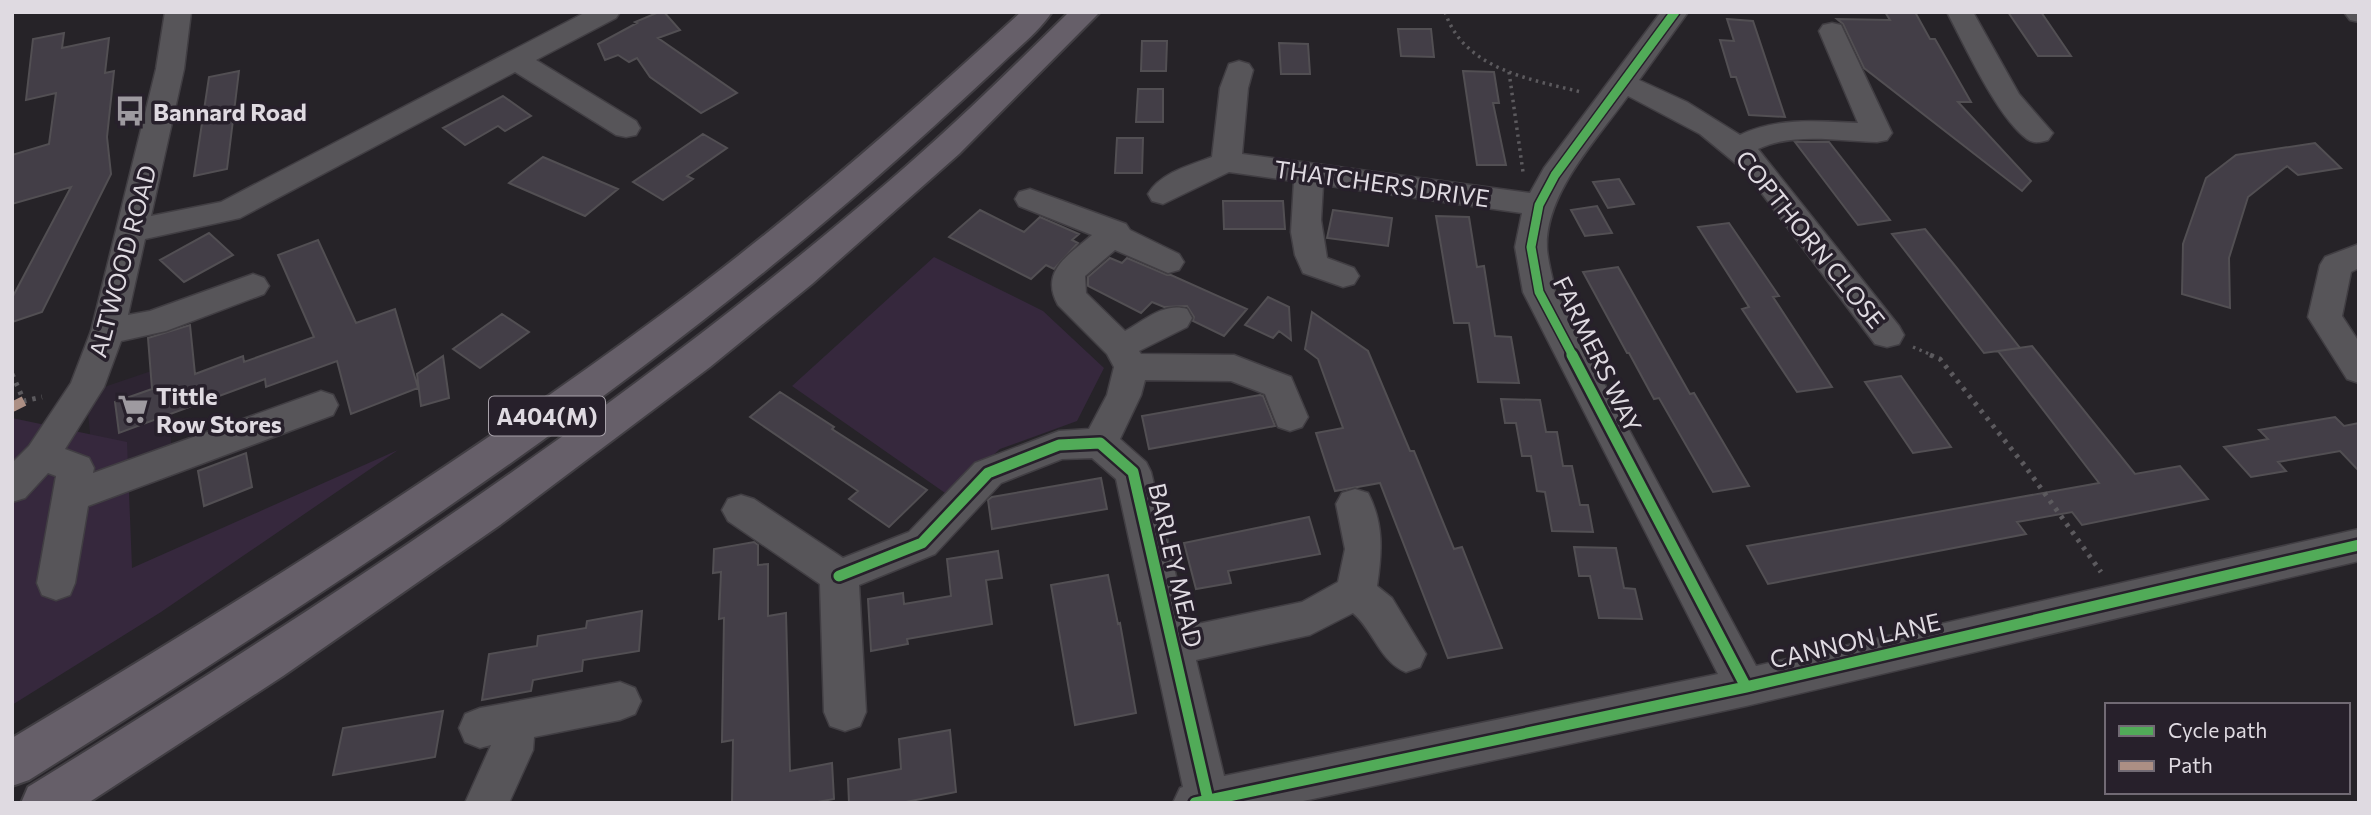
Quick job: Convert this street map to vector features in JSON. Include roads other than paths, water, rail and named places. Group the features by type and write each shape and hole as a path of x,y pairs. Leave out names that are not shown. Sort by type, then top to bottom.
{"highway":[{"name":"A404(M)","path":"13,763 254,615 421,503 624,361 747,268 849,185 923,121 1038,12"},
{"name":"A404(M)","path":"63,792 411,564 533,480 720,337 901,189 1086,12"}],"street":[{"name":"ALTWOOD ROAD","path":"12,487 42,456 87,387 108,331 170,69 178,12"},
{"path":"131,231 229,211 607,12"},
{"name":"FARMERS WAY","path":"1675,12 1555,175 1530,203 1531,247 1539,292 1746,687"},
{"path":"1961,12 2007,98 2038,133"},
{"path":"1739,147 1765,134 1808,130 1877,133 1832,31"},
{"path":"516,60 626,128"},
{"path":"1226,162 1234,88 1240,70"},
{"name":"COPTHORN CLOSE","path":"1616,94 1658,97 1721,133 1739,147 1756,164 1887,335"},
{"name":"THATCHERS DRIVE","path":"1163,194 1186,178 1226,162 1530,203"},
{"path":"1310,173 1306,191 1307,248 1314,265 1343,276"},
{"path":"1030,199 1113,233 1168,262"},
{"path":"1113,233 1069,272 1070,297 1125,356 1234,369 1279,386 1290,417"},
{"path":"2359,255 2336,265 2325,317 2359,370"},
{"path":"108,331 154,322 253,286"},
{"path":"839,576 922,543 988,473 1059,446 1100,443 1124,395 1125,356 1138,339 1175,318"},
{"path":"73,496 321,405"},
{"name":"BARLEY MEAD","path":"1100,443 1133,471 1173,647 1202,802"},
{"path":"42,456 76,468 56,583"},
{"path":"1355,504 1364,549 1356,592 1378,610 1406,654"},
{"path":"741,510 839,576"},
{"name":"CANNON LANE","path":"1202,802 1746,687 2359,545"},
{"path":"839,576 845,712"},
{"name":"BARLEY MEAD","path":"1173,647 1310,618 1356,592"},
{"path":"487,803 512,750 498,725 620,701"}],"place":[{"name":"Bannard Road","path":"130,111"},
{"name":"Tittle Row Stores","path":"133,409"}]}
